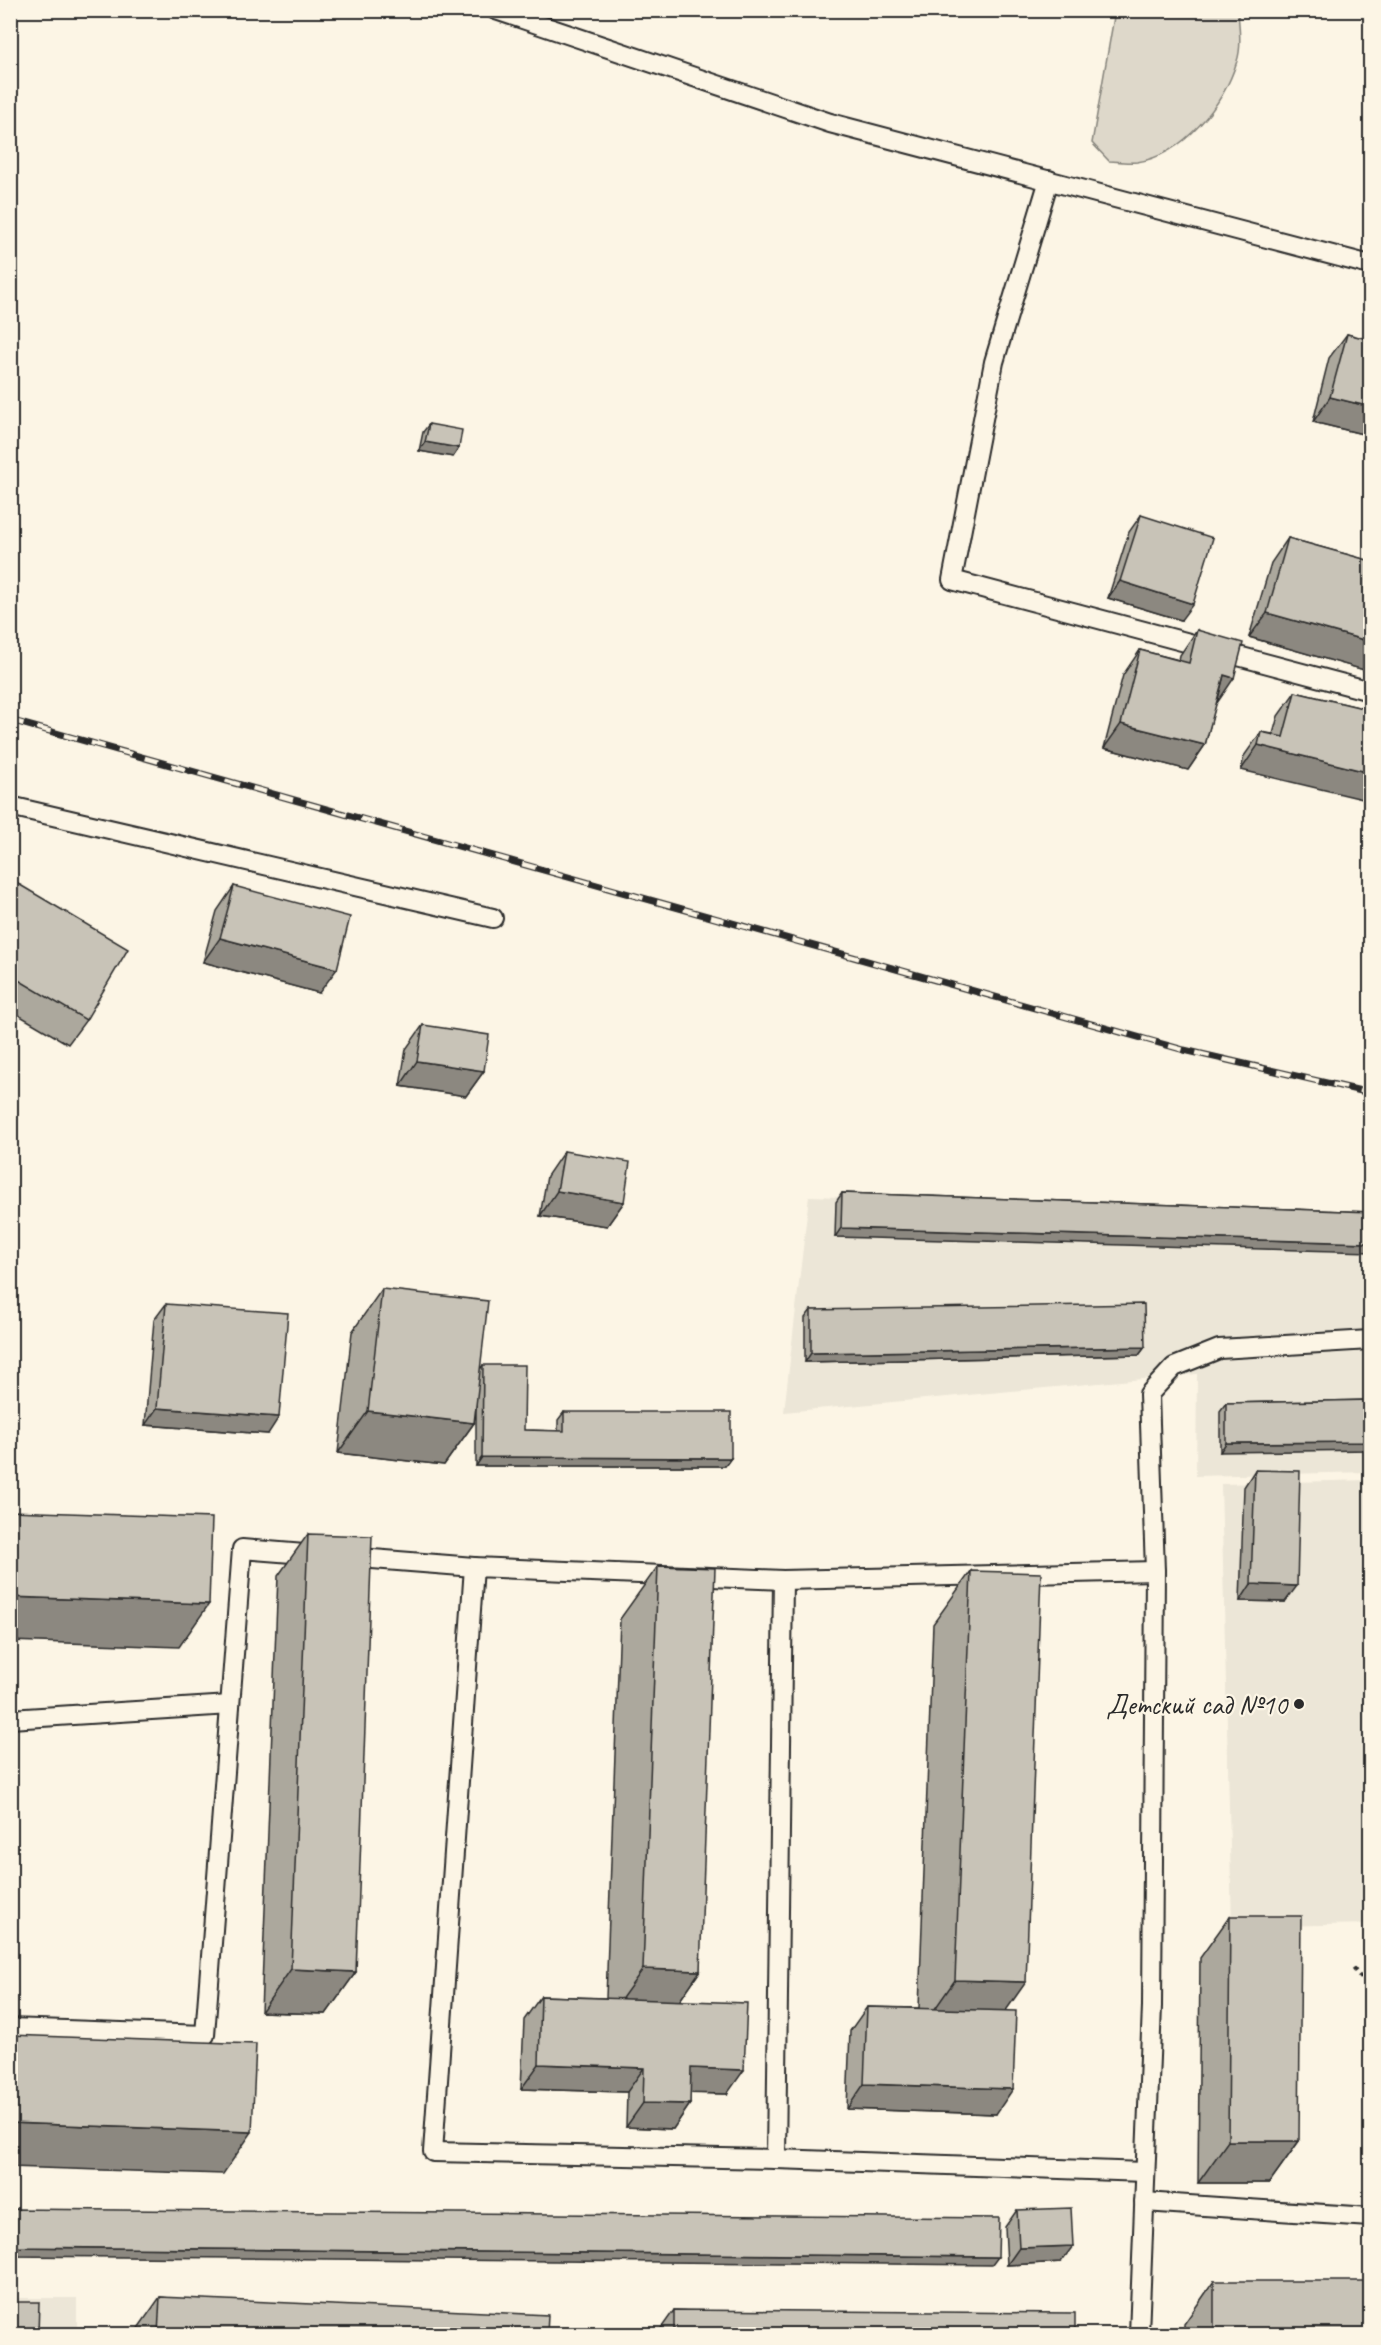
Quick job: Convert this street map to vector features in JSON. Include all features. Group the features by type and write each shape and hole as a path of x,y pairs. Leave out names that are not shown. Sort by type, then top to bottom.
{"lane":[{"path":"496,10 830,123 1371,265"},
{"path":"1049,180 994,362 952,580 1371,691"},
{"path":"10,806 493,918"},
{"path":"1139,2334 1152,2006 1155,1571 1149,1394 1174,1367 1219,1349 1371,1340"},
{"path":"10,2028 205,2035 242,1550 474,1567 783,1580 1155,1571"},
{"path":"474,1567 433,2152 776,2159 1145,2172"},
{"path":"776,2159 783,1580"},
{"path":"10,1719 230,1705"},
{"path":"1144,2202 1371,2217"}],"path":[{"path":"1353,1968 1371,1989"}],"shaded area":[{"path":"1115,11 1238,11 1239,55 1231,77 1212,110 1200,125 1171,149 1137,162 1109,161 1092,143"},
{"path":"809,1196 1370,1214 1370,1472 1196,1476 1197,1374 784,1412"},
{"name":"Детский сад №10","path":"1370,1480 1370,1924 1232,1927 1221,1484"},
{"path":"10,2298 77,2298 77,2334 11,2334"}],"building":[{"path":"1347,334 1371,340 1371,407 1330,397"},
{"path":"429,424 462,430 459,448 425,442"},
{"path":"1141,515 1213,538 1193,604 1120,581"},
{"path":"1288,538 1371,561 1371,642 1267,613"},
{"path":"1197,630 1243,643 1234,678 1224,675 1205,745 1121,724 1140,650 1189,663"},
{"path":"1295,692 1371,710 1371,773 1258,745 1261,732 1283,737"},
{"path":"10,879 128,949 86,1020 10,975"},
{"path":"234,886 350,917 337,969 220,938"},
{"path":"423,1025 489,1035 484,1071 417,1061"},
{"path":"564,1151 630,1162 624,1202 557,1191"},
{"path":"842,1193 1371,1212 1371,1243 841,1228"},
{"path":"382,1289 488,1301 474,1423 368,1411"},
{"path":"166,1304 288,1313 279,1417 157,1408"},
{"path":"1144,1304 1145,1347 811,1353 811,1310"},
{"path":"483,1365 525,1365 524,1430 564,1431 564,1412 731,1412 731,1458 482,1457"},
{"path":"1371,1400 1371,1442 1226,1443 1226,1403"},
{"path":"1255,1470 1300,1471 1297,1586 1251,1584"},
{"path":"10,1511 212,1518 209,1604 10,1597"},
{"path":"308,1534 372,1536 356,1972 291,1969"},
{"path":"658,1566 715,1568 700,1971 643,1969"},
{"path":"971,1571 1041,1573 1026,1982 955,1980"},
{"path":"1230,1916 1301,1916 1299,2141 1228,2141"},
{"path":"541,1996 747,2003 744,2070 691,2068 690,2104 643,2103 644,2068 539,2064"},
{"path":"867,2007 1016,2011 1013,2089 864,2084"},
{"path":"10,2035 256,2044 252,2132 10,2123"},
{"path":"1071,2208 1073,2246 1019,2248 1017,2210"},
{"path":"10,2209 999,2218 998,2257 10,2247"},
{"path":"1214,2281 1371,2281 1371,2334 1214,2334"},
{"path":"160,2297 548,2315 547,2334 158,2334"},
{"path":"10,2302 39,2302 38,2334 10,2334"},
{"path":"674,2310 1075,2313 1075,2334 674,2334"}],"railway":[{"path":"10,720 1184,1050 1370,1093"}],"place":[{"name":"Детский сад №10","path":"1299,1704"}]}
